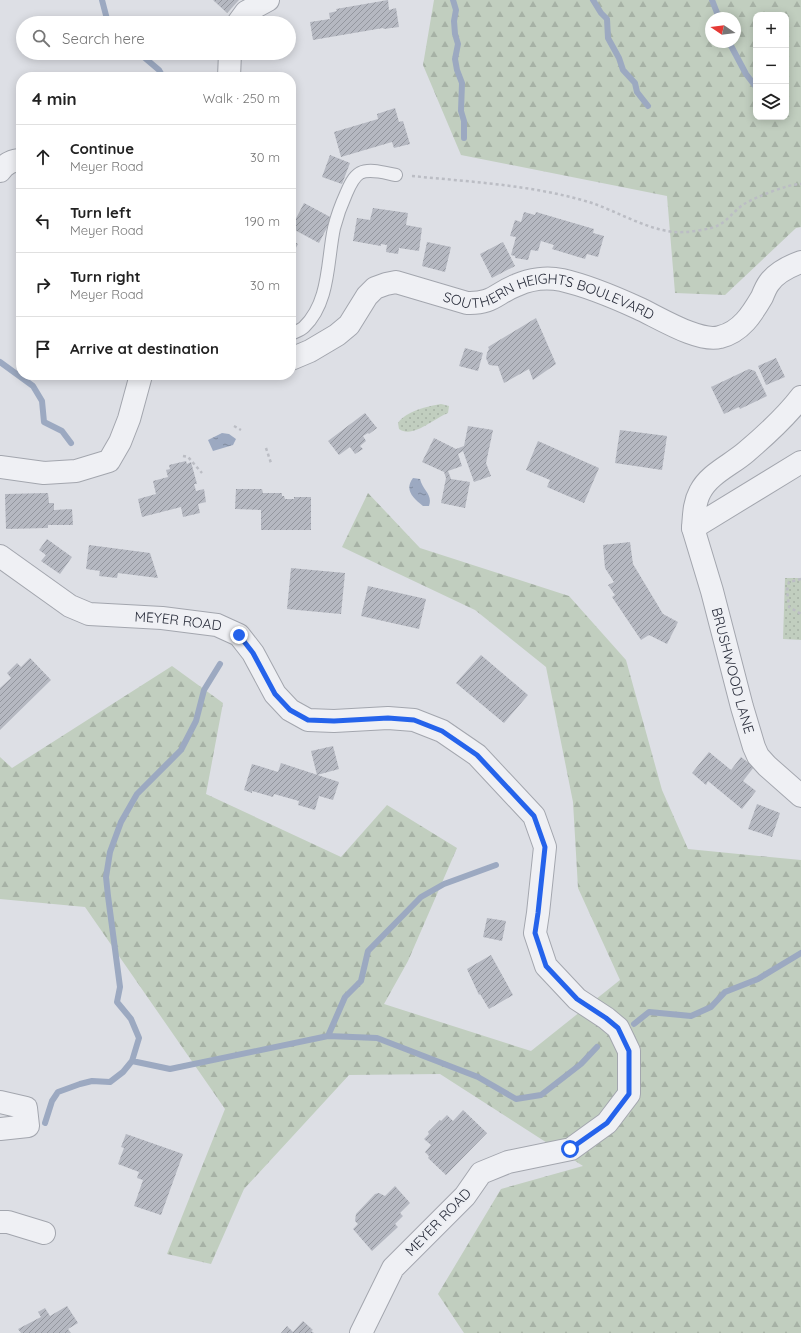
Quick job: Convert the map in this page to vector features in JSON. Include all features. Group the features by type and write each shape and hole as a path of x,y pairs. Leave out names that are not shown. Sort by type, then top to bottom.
{"street":[{"path":"243,16 246,12 268,0"},
{"path":"229,72 230,60"},
{"path":"0,171 13,160 16,160"},
{"name":"SOUTHERN HEIGHTS BOULEVARD","path":"296,357 310,351 337,335 349,324 367,296 375,288 396,282 467,303 476,303 487,302 516,285 530,281 543,279 561,280 588,288 639,308 694,334 707,338 719,338 733,333 748,320 768,284 775,276 792,265 801,262"},
{"path":"0,466 44,472 76,471 109,461 120,442 129,418 140,380"},
{"path":"693,528 695,502 700,490 708,480 745,453 786,416 801,398"},
{"path":"693,528 801,462"},
{"name":"BRUSHWOOD LANE","path":"693,528 712,591 742,708 754,747 758,756 767,766 801,796"},
{"name":"MEYER ROAD","path":"0,556 70,606 89,614 162,618 217,625 239,635 253,653 275,694 290,710 308,720 334,721 388,718 414,720 442,731 477,755 534,816 545,847 535,933 546,966 577,999 606,1018 618,1028 629,1051 629,1094 607,1123 570,1149 508,1162 481,1173 465,1196 393,1268 361,1333"},
{"path":"0,1102 26,1108 28,1126 0,1129"},
{"path":"0,1222 8,1222 44,1233"}],"lane":[{"path":"296,332 303,328 314,315 320,302 338,213 351,183 359,174 371,171 396,175"}],"path":[{"path":"396,175 501,185 553,193 592,203 648,225 674,232 695,231 719,226 744,204 768,193 795,184 801,184"},
{"path":"234,426 241,430"},
{"path":"266,448 271,463"},
{"path":"183,456 188,457 202,473"},
{"path":"801,579 789,582 787,590 789,607 801,614"}],"green space":[{"path":"434,0 801,0 801,227 796,228 725,295 675,293 667,196 461,155 423,65"},
{"path":"441,404 449,406 448,413 417,430 405,431 399,429 398,423 406,415 424,408"},
{"path":"368,493 420,548 569,596 626,660 662,790 688,849 801,860 801,1333 464,1333 438,1294 501,1189 583,1166 440,1074 349,1075 244,1189 211,1264 167,1254 225,1109 85,907 0,899 0,757 12,768 172,666 223,703 206,794 341,857 387,805 457,848 408,961 384,1004 531,1051 620,980 578,888 573,802 546,667 475,610 342,547"},
{"path":"785,578 801,578 801,640 783,639"}],"water":[{"path":"222,433 229,434 236,439 233,445 213,451 208,440"},
{"path":"413,478 420,479 430,498 429,506 423,506 411,494 409,486"}],"building":[{"path":"213,0 239,0 227,13"},
{"path":"388,0 389,10 396,8 399,27 383,28 313,40 310,22 330,19 329,13 337,11 336,9"},
{"path":"395,108 399,122 403,121 410,144 394,148 392,142 341,157 334,132 378,119 377,114"},
{"path":"330,155 350,163 342,184 322,177"},
{"path":"304,203 332,218 319,243 296,231 296,218"},
{"path":"373,208 408,213 406,225 422,228 419,251 399,248 398,254 386,252 387,245 381,244 381,246 353,241 357,218 370,220"},
{"path":"524,212 535,215 536,212 594,229 593,233 604,236 598,257 587,254 585,259 552,249 554,245 541,241 538,251 531,250 528,260 515,258 515,256 511,255 516,237 510,236 515,220 521,222"},
{"path":"427,242 451,247 445,272 422,266"},
{"path":"503,242 515,266 492,278 480,254"},
{"path":"536,318 556,364 533,380 529,369 504,383 498,366 489,365 486,358 489,349 488,347"},
{"path":"465,348 483,353 478,371 459,366"},
{"path":"776,358 785,377 766,385 758,366"},
{"path":"749,369 755,371 767,396 740,409 739,407 724,414 711,387"},
{"path":"365,413 377,428 369,434 368,433 363,436 366,441 360,446 363,449 355,454 350,447 339,455 328,441"},
{"path":"468,426 493,430 486,463 491,476 474,482 463,451 458,454 462,466 448,471 451,479 470,482 465,508 441,503 446,478 444,472 422,462 434,438 456,449 464,446"},
{"path":"620,430 667,436 662,470 615,463"},
{"path":"538,441 599,468 584,503 547,487 550,480 526,470"},
{"path":"186,461 187,464 191,462 197,484 194,484 196,491 204,489 206,502 198,504 200,513 183,517 181,507 142,517 138,499 156,494 153,481 168,477 166,470 170,469 169,465"},
{"path":"236,489 262,489 263,493 282,493 282,496 284,496 285,499 294,499 294,497 311,497 311,530 261,530 261,510 235,509"},
{"path":"48,493 49,503 54,503 54,510 72,509 73,525 48,525 48,528 6,529 5,494"},
{"path":"47,539 72,557 60,574 41,561 46,555 39,550"},
{"path":"630,542 633,564 663,614 678,622 667,644 649,635 641,640 612,597 615,595 608,585 614,582 605,568 603,545"},
{"path":"89,545 150,553 158,578 118,573 117,578 99,576 100,571 86,569"},
{"path":"291,568 345,573 341,614 287,609"},
{"path":"368,586 426,599 419,629 361,616"},
{"path":"481,655 528,695 504,723 456,683"},
{"path":"30,658 51,680 0,730 0,688 11,678 7,673 17,663 21,667"},
{"path":"333,746 339,769 317,775 311,751"},
{"path":"709,752 731,770 741,757 754,767 743,781 756,791 742,809 708,781 706,785 692,773"},
{"path":"281,763 339,782 333,800 319,796 315,810 298,805 299,801 274,794 273,797 244,790 252,764 278,772"},
{"path":"757,804 780,813 772,837 748,829"},
{"path":"487,918 506,921 502,941 483,937"},
{"path":"491,955 513,995 489,1009 480,994 479,995 467,969"},
{"path":"463,1110 487,1133 446,1175 428,1158 429,1156 425,1152 431,1145 424,1139 429,1134 428,1132 440,1120 441,1121 447,1115 453,1121"},
{"path":"126,1134 183,1154 161,1215 134,1206 143,1180 137,1178 139,1172 118,1164 124,1148 121,1147"},
{"path":"395,1186 410,1203 400,1213 403,1216 395,1224 398,1227 372,1251 353,1229 358,1224 355,1221 356,1214 375,1194 379,1193 385,1196"},
{"path":"67,1306 78,1323 68,1329 71,1333 21,1333 18,1329 41,1317 38,1312 45,1308 50,1316"},
{"path":"303,1321 313,1330 311,1331 314,1333 281,1333 287,1326 293,1332"}],"waterway":[{"path":"102,0 106,16"},
{"path":"453,0 456,10 454,21 455,34 458,44 455,59 462,83 461,111 464,121 464,138"},
{"path":"593,0 601,13 607,19 608,38 619,58 623,70 635,83 637,92 648,106"},
{"path":"712,0 717,12"},
{"path":"732,48 746,74 754,84"},
{"path":"147,60 160,72"},
{"path":"0,362 16,374"},
{"path":"25,380 33,386 42,401 44,422 62,431 71,443"},
{"path":"132,1061 139,1038 131,1019 117,1002 120,987 106,877 110,852 121,822 137,794 181,750 196,721 204,690 220,664"},
{"path":"328,1036 345,997 361,981 368,951 421,897 444,884 496,865"},
{"path":"634,1024 649,1012 691,1016 711,1007 725,992 758,979 801,953"},
{"path":"45,1123 52,1101 58,1092 92,1081 110,1082 123,1072 132,1061 170,1069 328,1036 377,1038 478,1077 516,1099 541,1095 581,1064 597,1047"}],"route":[{"path":"239,635 253,653 275,694 290,710 308,720 334,721 388,718 414,720 442,731 477,755 534,816 545,847 535,933 546,966 577,999 606,1018 618,1028 629,1051 629,1094 607,1123 570,1149"}]}
